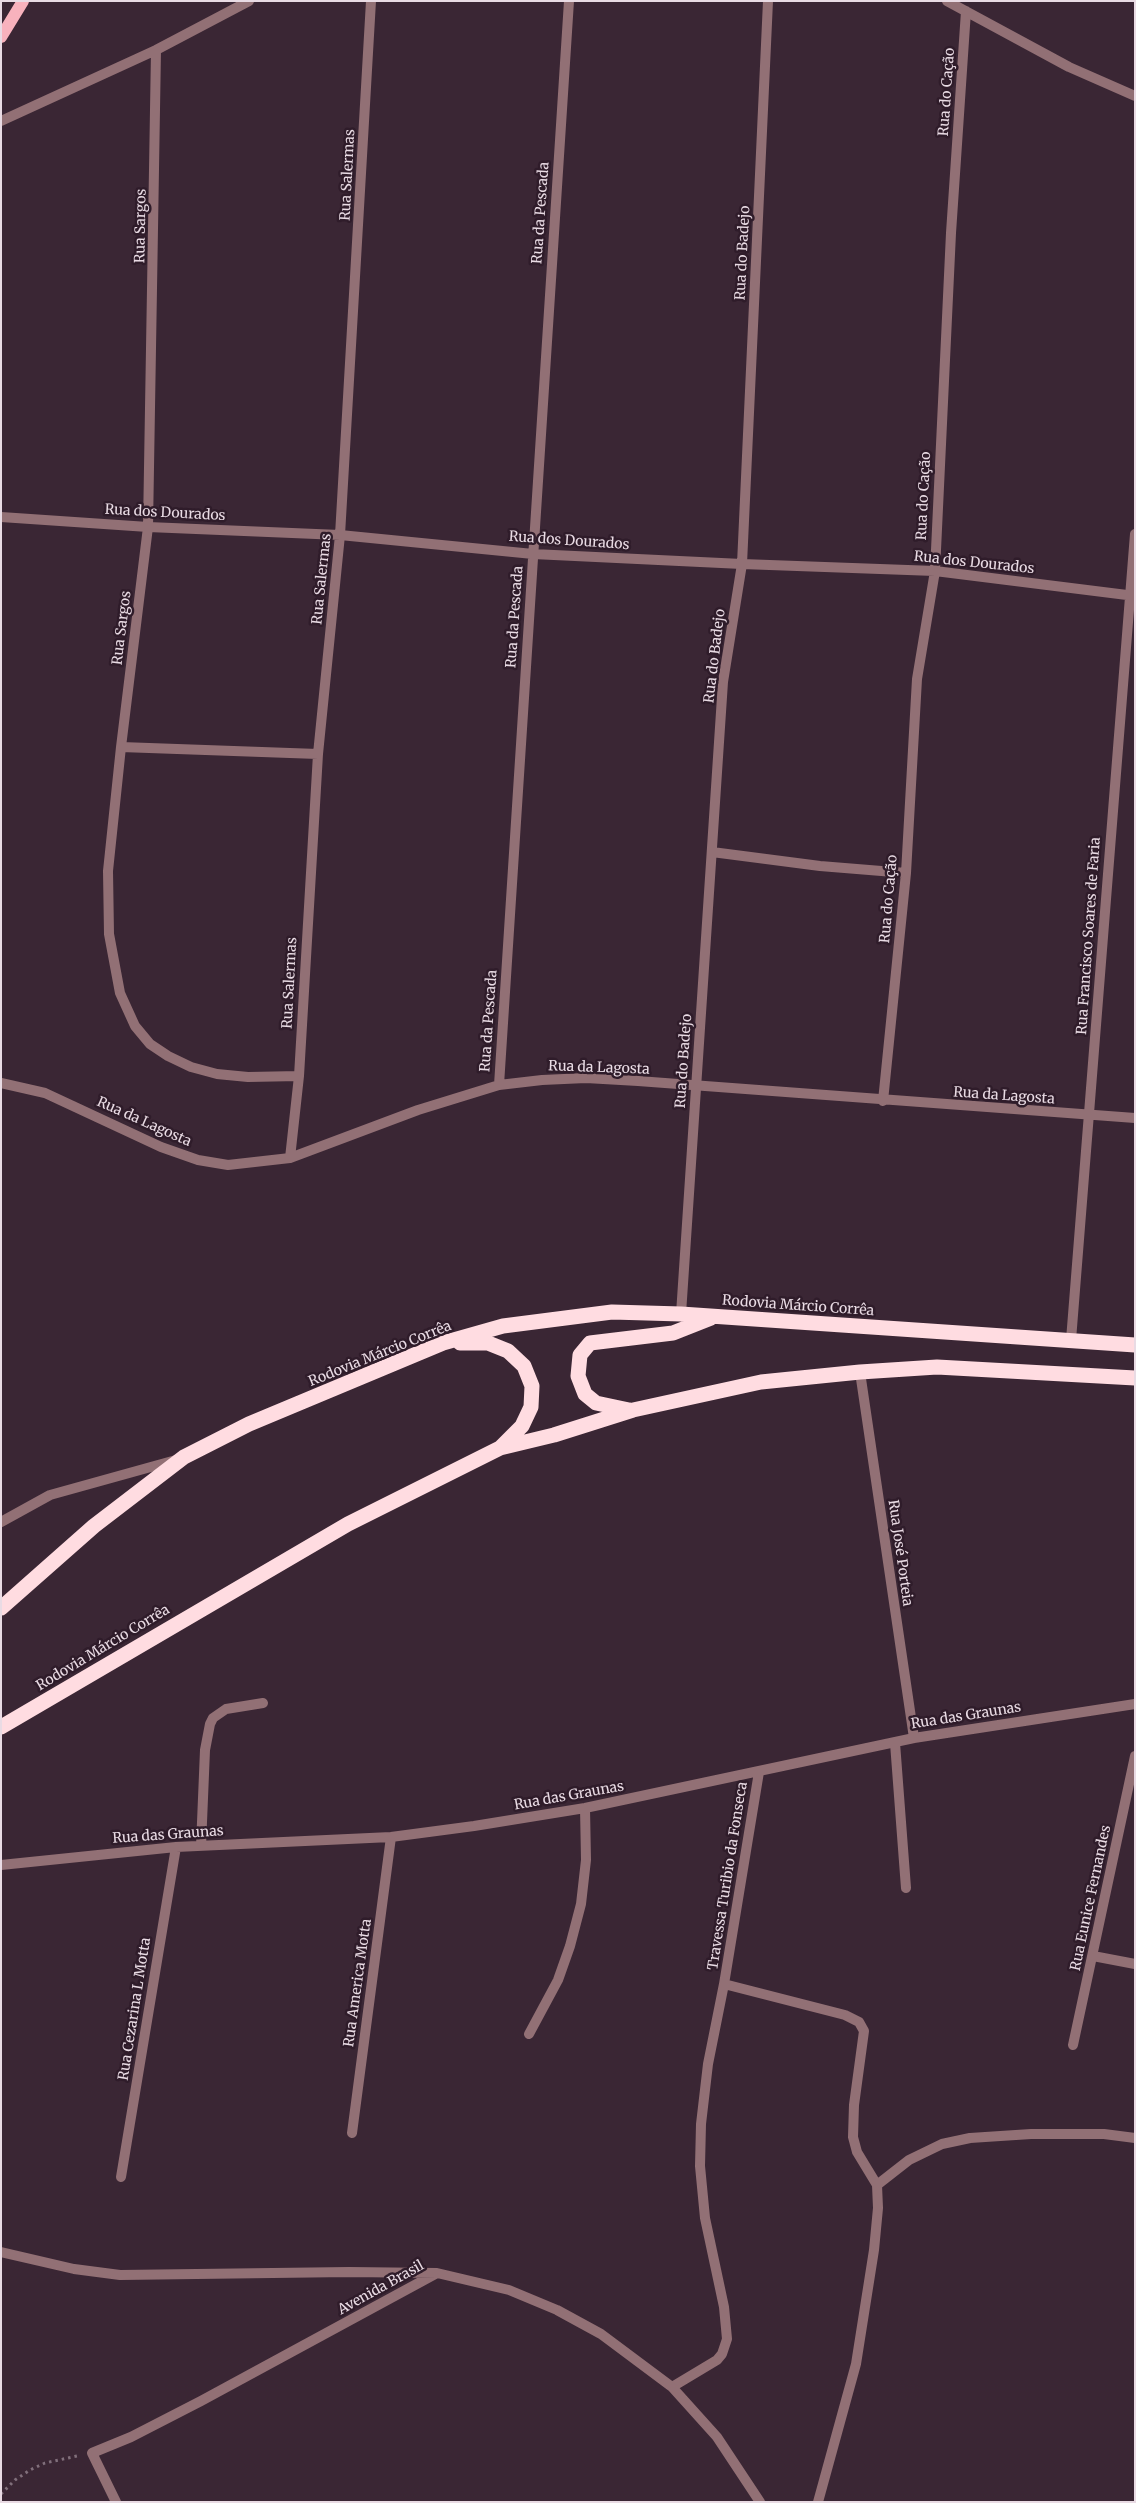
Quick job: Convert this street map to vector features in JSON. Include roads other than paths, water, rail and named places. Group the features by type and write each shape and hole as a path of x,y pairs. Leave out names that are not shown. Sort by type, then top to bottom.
{"highway":[{"name":"Rodovia Márcio Corrêa","path":"1,1608 94,1526 184,1457 249,1424 443,1343 503,1326 612,1312 681,1314 1135,1345"},
{"path":"633,1410 596,1403 585,1394 578,1376 580,1355 590,1343 673,1332 718,1316"},
{"path":"443,1343 488,1344 508,1351 524,1366 532,1386 531,1407 522,1426 500,1448"},
{"name":"Rodovia Márcio Corrêa","path":"1,1727 348,1524 500,1448 554,1435 633,1410 761,1382 860,1372 937,1367 1135,1378"}],"main road":[{"path":"1,37 23,1"}],"street":[{"path":"1,121 156,50 249,1"},
{"name":"Rua Salermas","path":"290,1158 299,1076 318,754 340,534 370,1"},
{"name":"Rua da Pescada","path":"499,1085 532,554 570,1"},
{"name":"Rua do Badejo","path":"681,1314 723,682 742,564 768,1"},
{"path":"947,1 1069,66 1135,96"},
{"name":"Rua do Cação","path":"883,1101 906,872 917,679 935,571 951,233 966,11"},
{"name":"Rua Sargos","path":"156,50 148,527 108,871 109,934 120,993 135,1026 150,1044 191,1068 248,1077 299,1076"},
{"name":"Rua dos Dourados","path":"1,517 148,527 340,534 532,554 935,571 1132,596"},
{"name":"Rua Francisco Soares de Faria","path":"1071,1340 1132,596 1135,534"},
{"path":"121,747 318,754"},
{"path":"712,852 820,866 906,872"},
{"name":"Rua da Lagosta","path":"1,1083 44,1093 161,1147 198,1160 228,1166 290,1158 418,1110 499,1085 542,1080 586,1078 1135,1118"},
{"name":"Rua José Porteia","path":"860,1372 914,1738"},
{"path":"1,1522 50,1495 184,1457"},
{"path":"201,1846 205,1750 210,1724 213,1718 226,1710 263,1703"},
{"name":"Rua das Graunas","path":"1,1865 176,1847 391,1837 585,1808 914,1738 1135,1704"},
{"path":"895,1743 906,1888"},
{"name":"Rua Eunice Fernandes","path":"1073,2044 1094,1956 1135,1756"},
{"name":"Travessa Turibio da Fonseca","path":"672,2387 716,2360 722,2354 727,2339 724,2307 705,2218 700,2166 701,2124 708,2064 724,1984 759,1772"},
{"path":"529,2034 558,1980 570,1946 580,1904 586,1860 585,1808"},
{"name":"Rua America Motta","path":"352,2133 391,1837"},
{"name":"Rua Cezarina L Motta","path":"121,2176 176,1847"},
{"path":"1094,1956 1135,1964"},
{"name":"Travessa Turibio da Fonseca","path":"724,1984 845,2015 862,2026 864,2039 854,2105 853,2137 857,2152 877,2185"},
{"path":"818,2502 856,2364 874,2250 878,2208 877,2185 909,2160 942,2144 970,2138 1030,2134 1104,2134 1135,2138"},
{"path":"1,2252 74,2270 120,2275 349,2272 437,2273"},
{"name":"Avenida Brasil","path":"116,2502 92,2453 131,2437 201,2402 437,2273 509,2290 557,2310 601,2334 672,2387 717,2437 760,2502"}]}
